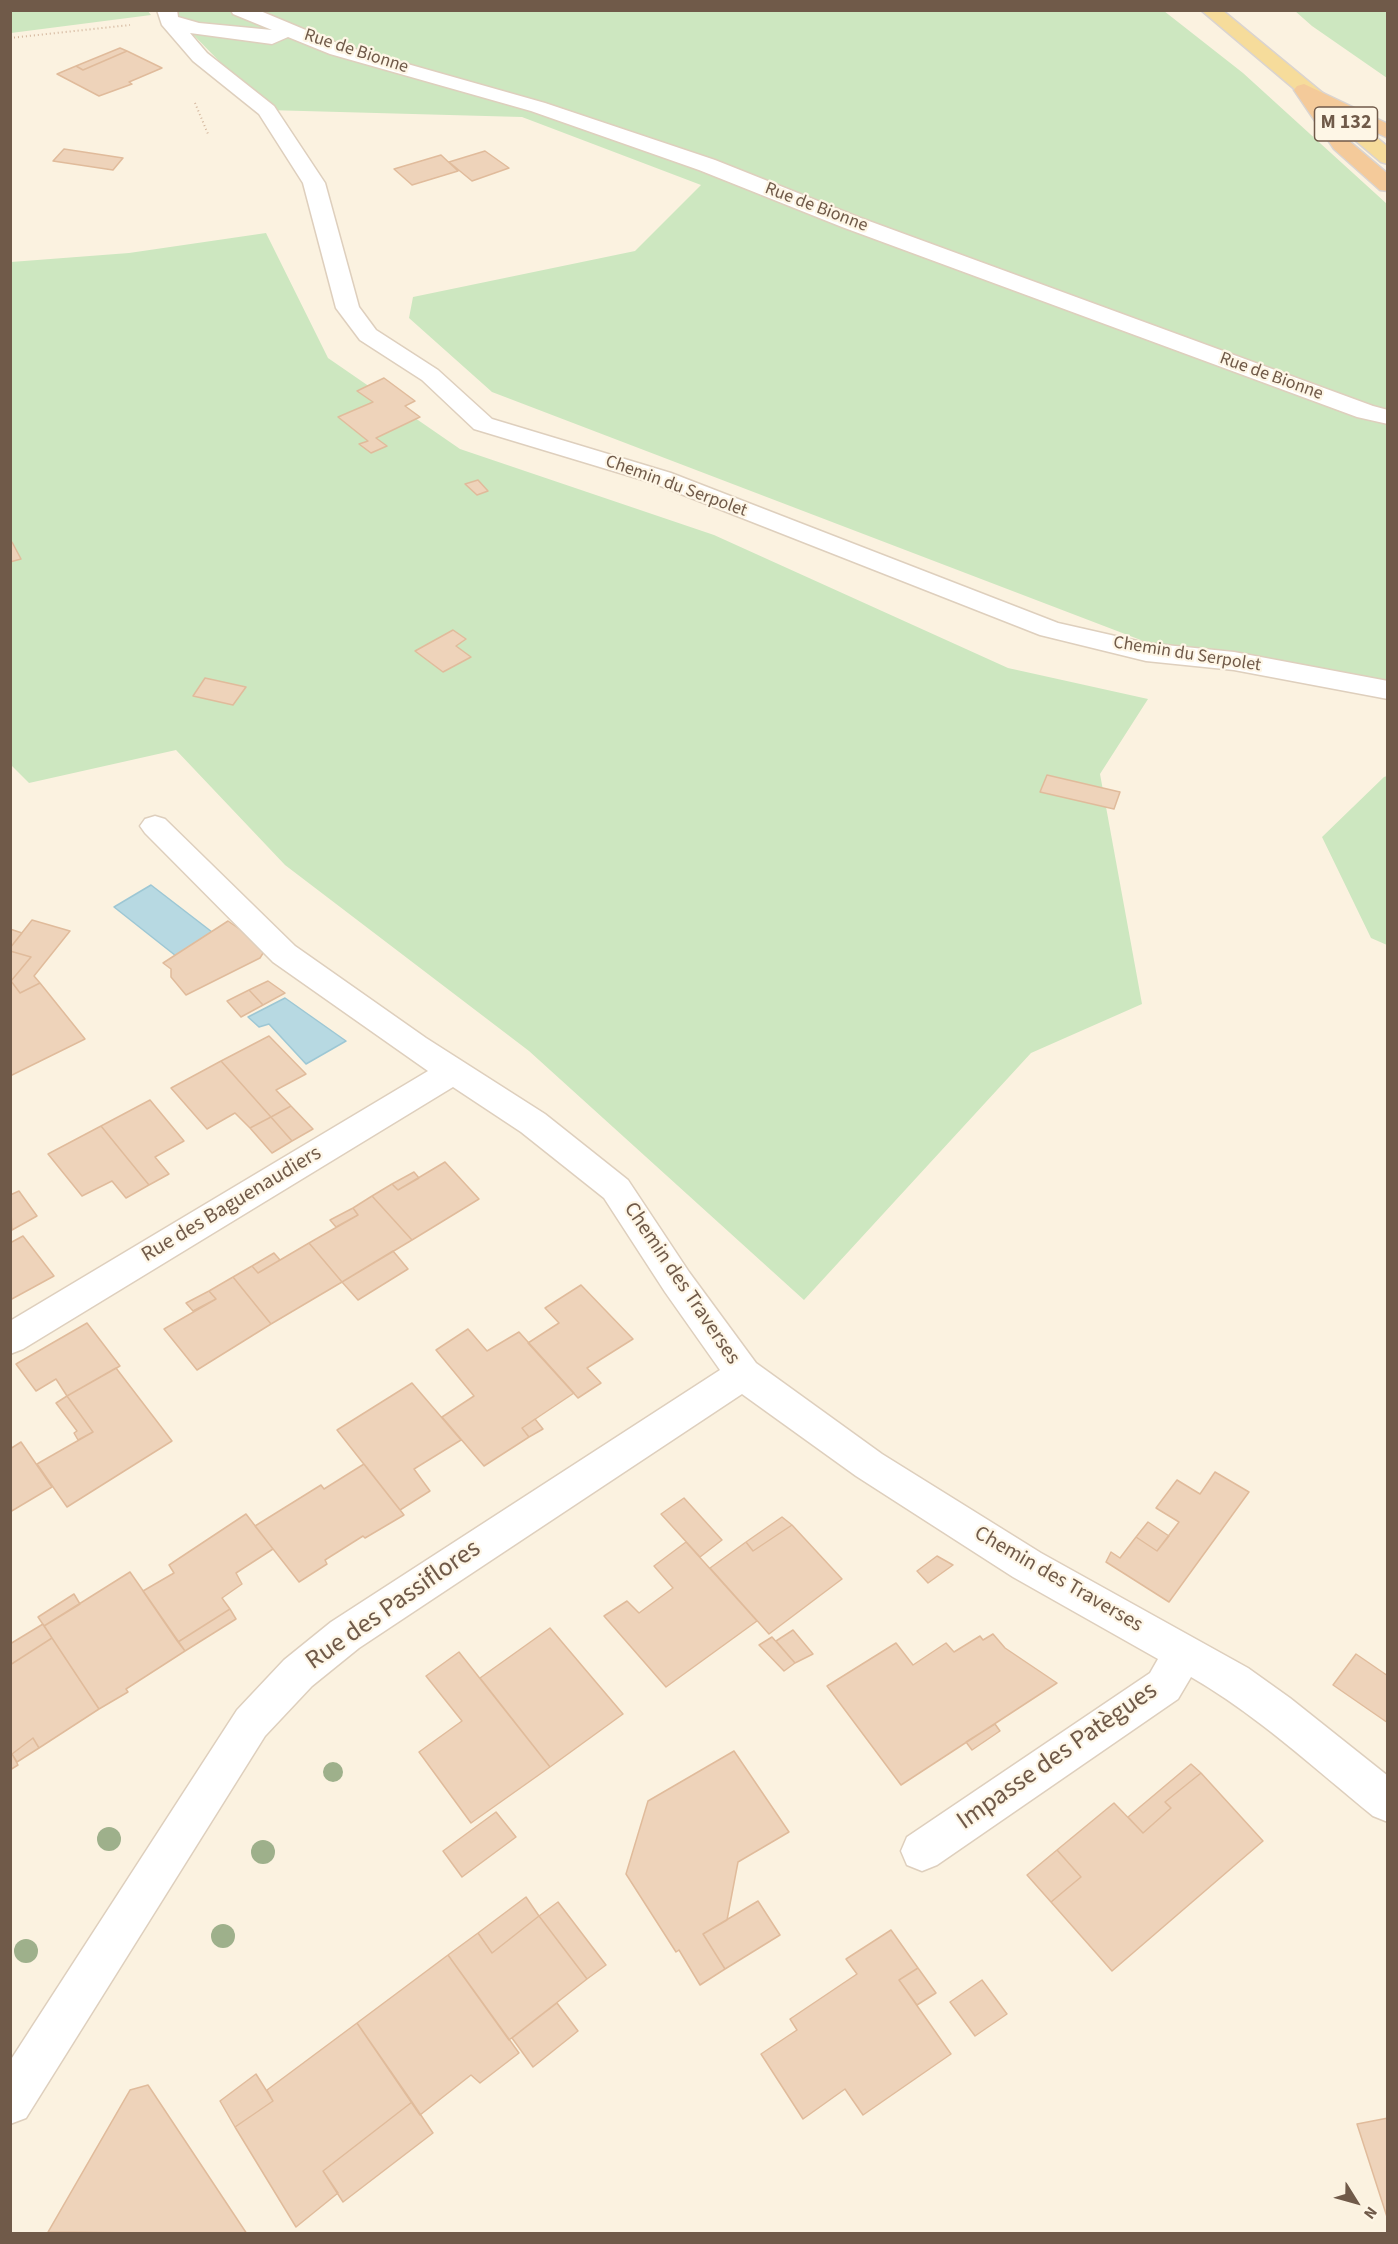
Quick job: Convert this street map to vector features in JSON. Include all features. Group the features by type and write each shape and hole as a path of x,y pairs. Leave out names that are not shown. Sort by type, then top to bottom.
{"highway":[{"path":"1304,90 1388,132"},
{"path":"1304,90 1341,145 1388,184"}],"main road":[{"name":"M 132","path":"1198,10 1229,28"},
{"name":"M 132","path":"1210,10 1388,158"}],"street":[{"name":"Rue de Bionne","path":"240,10 337,50 538,107 707,165 895,238 1355,408 1388,417"},
{"path":"168,16 197,29 272,38 290,31"},
{"name":"Chemin du Serpolet","path":"168,16 200,57 267,110 314,183 348,308 368,335 430,375 483,424 662,478 1050,629 1146,652 1234,661 1388,690"},
{"name":"Chemin des Traverses","path":"155,825 284,954 533,1123 616,1189 676,1282 742,1374 869,1465 1027,1565 1234,1681 1276,1711 1388,1802"},
{"name":"Rue des Baguenaudiers","path":"10,1339 454,1071"},
{"name":"Rue des Passiflores","path":"10,2102 251,1723 298,1673 345,1635 742,1374"},
{"name":"Impasse des Patègues","path":"922,1851 1164,1686 1184,1652"}],"path":[{"path":"10,38 168,16"}],"green space":[{"path":"147,10 151,15 11,33 11,11"},
{"path":"170,11 1164,11 1243,73 1387,204 1387,698 1193,660 492,392 409,318 413,297 635,251 701,185 522,117 267,110"},
{"path":"1295,11 1387,11 1387,78 1312,26"},
{"path":"266,233 328,358 460,449 714,535 1008,668 1148,699 1100,774 1142,1004 1031,1053 804,1300 529,1051 285,865 176,750 29,783 11,765 11,262 129,253"},
{"path":"1388,776 1387,945 1371,938 1322,837 1384,777"}],"water":[{"path":"151,885 212,932 176,956 114,907"},
{"path":"285,998 346,1041 306,1064 269,1024 259,1027 248,1017"}],"building":[{"path":"120,48 127,51 83,70 76,66"},
{"path":"127,51 162,68 129,82 132,84 99,96 57,74 76,66 83,70"},
{"path":"64,149 123,158 113,170 53,161"},
{"path":"485,151 509,168 472,181 449,162"},
{"path":"441,155 458,171 412,185 394,169"},
{"path":"384,378 415,401 405,406 420,417 376,438 387,446 371,453 359,444 368,441 338,417 373,402 357,391"},
{"path":"478,480 488,491 477,495 465,484"},
{"path":"10,542 12,542 21,559 10,562"},
{"path":"453,630 466,639 456,646 471,657 443,672 415,651"},
{"path":"205,678 246,687 233,705 193,696"},
{"path":"1047,775 1120,792 1114,809 1040,792"},
{"path":"32,920 70,931 34,976 40,983 20,993 11,981 31,957 10,951 10,948"},
{"path":"228,921 265,950 260,958 186,995 171,977 171,969 163,963"},
{"path":"10,929 22,933 10,948"},
{"path":"10,951 31,957 11,981 20,993 40,983 85,1039 10,1076"},
{"path":"268,981 285,993 263,1005 249,990"},
{"path":"249,990 263,1005 241,1017 227,1001"},
{"path":"269,1036 306,1074 276,1090 291,1106 271,1117 221,1061"},
{"path":"221,1061 271,1117 250,1128 235,1113 207,1129 171,1088"},
{"path":"150,1100 184,1141 155,1157 169,1174 149,1185 101,1126"},
{"path":"291,1106 313,1129 292,1141 271,1117"},
{"path":"271,1117 292,1141 272,1153 250,1128"},
{"path":"101,1126 149,1185 126,1198 112,1181 82,1196 48,1154"},
{"path":"445,1162 479,1199 412,1240 372,1196 392,1184 398,1190"},
{"path":"414,1172 419,1178 398,1190 392,1184"},
{"path":"19,1191 37,1216 12,1230 10,1195"},
{"path":"372,1196 412,1240 342,1282 309,1243 358,1215 353,1208"},
{"path":"353,1208 358,1215 336,1227 330,1220"},
{"path":"23,1236 54,1276 10,1300 10,1243"},
{"path":"309,1243 342,1282 271,1324 233,1277 252,1266 258,1273"},
{"path":"393,1251 408,1269 358,1300 342,1282"},
{"path":"274,1253 280,1260 258,1273 252,1266"},
{"path":"233,1277 271,1324 197,1370 164,1329 216,1299 209,1291"},
{"path":"581,1285 633,1339 587,1368 601,1383 578,1398 528,1343 559,1323 545,1308"},
{"path":"209,1291 216,1299 193,1311 186,1303"},
{"path":"87,1323 120,1366 67,1396 56,1379 36,1391 16,1364"},
{"path":"468,1329 487,1351 519,1332 574,1393 522,1428 529,1437 484,1466 442,1417 474,1396 436,1350"},
{"path":"116,1368 172,1441 67,1507 37,1464 93,1432 67,1396"},
{"path":"412,1383 461,1440 414,1469 430,1491 400,1510 337,1430"},
{"path":"67,1396 93,1432 78,1440 74,1433 77,1431 56,1403"},
{"path":"535,1419 543,1429 529,1437 522,1428"},
{"path":"21,1442 52,1487 10,1512 10,1449"},
{"path":"364,1464 404,1515 365,1538 363,1536 325,1560 327,1564 299,1582 255,1526 321,1485 324,1489"},
{"path":"1215,1472 1249,1492 1169,1602 1106,1562 1111,1552 1120,1558 1136,1537 1157,1551 1179,1522 1156,1508 1177,1480 1200,1494"},
{"path":"684,1498 722,1540 700,1557 661,1514"},
{"path":"246,1514 273,1549 236,1573 242,1584 222,1598 230,1609 178,1642 143,1591 174,1573 169,1565"},
{"path":"782,1517 792,1525 753,1551 746,1542"},
{"path":"1148,1522 1169,1536 1157,1551 1136,1537"},
{"path":"792,1525 842,1579 769,1634 710,1568 746,1542 753,1551"},
{"path":"686,1542 757,1621 666,1687 604,1616 627,1601 639,1613 673,1588 654,1566"},
{"path":"937,1556 953,1565 928,1583 917,1571"},
{"path":"130,1572 185,1651 126,1689 128,1692 99,1709 44,1626"},
{"path":"74,1594 80,1604 44,1626 38,1617"},
{"path":"230,1609 236,1619 185,1651 178,1642"},
{"path":"43,1624 52,1638 10,1665 10,1644"},
{"path":"550,1628 623,1714 550,1767 480,1678"},
{"path":"793,1630 813,1654 795,1663 776,1641"},
{"path":"993,1634 1005,1648 1057,1683 901,1785 827,1686 896,1643 913,1665 946,1643 954,1652 980,1636 983,1640"},
{"path":"772,1637 795,1663 784,1671 759,1645"},
{"path":"52,1638 99,1709 39,1748 33,1738 12,1754 18,1765 10,1770 10,1665"},
{"path":"459,1652 550,1767 471,1823 419,1752 462,1721 426,1676"},
{"path":"1356,1654 1388,1676 1388,1723 1333,1685"},
{"path":"995,1724 1000,1731 972,1750 966,1742"},
{"path":"33,1738 39,1748 17,1762 12,1754"},
{"path":"734,1751 789,1832 738,1862 727,1920 703,1934 725,1969 700,1985 679,1950 676,1952 626,1874 648,1801"},
{"path":"1191,1764 1201,1773 1165,1802 1171,1808 1143,1833 1128,1817"},
{"path":"1201,1773 1263,1841 1112,1971 1051,1902 1081,1877 1057,1850 1114,1803 1143,1833 1171,1808 1165,1802"},
{"path":"496,1812 516,1837 462,1877 443,1851"},
{"path":"1057,1850 1081,1877 1051,1902 1027,1875"},
{"path":"526,1897 539,1916 492,1953 478,1933"},
{"path":"758,1901 780,1935 725,1969 703,1934"},
{"path":"558,1902 606,1965 587,1979 539,1916"},
{"path":"539,1916 587,1979 509,2040 448,1955 478,1933 492,1953"},
{"path":"891,1930 918,1968 899,1980 951,2054 863,2115 845,2089 803,2119 761,2054 797,2030 790,2019 857,1974 846,1959"},
{"path":"448,1955 519,2053 480,2083 471,2075 420,2115 357,2023"},
{"path":"918,1968 936,1993 917,2005 899,1980"},
{"path":"982,1980 1007,2014 975,2036 950,2002"},
{"path":"557,2003 578,2031 533,2067 512,2038"},
{"path":"357,2023 412,2102 323,2171 338,2193 296,2227 235,2127 273,2101 267,2090"},
{"path":"256,2074 273,2101 235,2127 220,2101"},
{"path":"148,2085 247,2234 48,2232 130,2090"},
{"path":"412,2102 433,2133 343,2202 323,2171"},
{"path":"1388,2118 1388,2220 1357,2124"}]}
